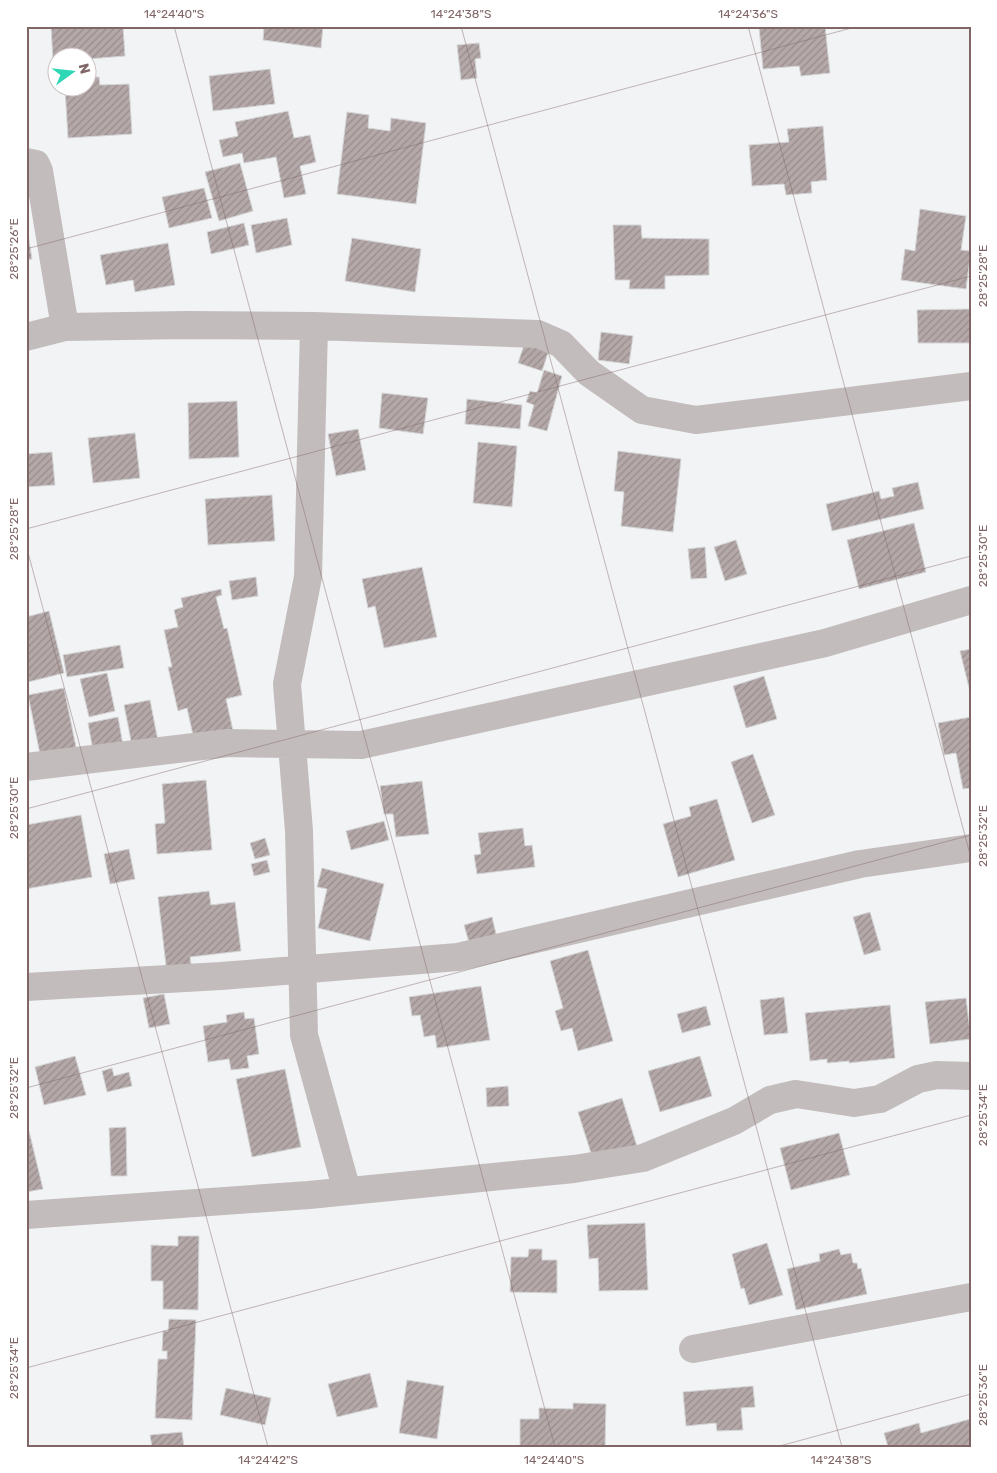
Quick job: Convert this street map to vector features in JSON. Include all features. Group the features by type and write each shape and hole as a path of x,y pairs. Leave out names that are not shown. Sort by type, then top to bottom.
{"street":[{"path":"26,162 36,164 39,170 65,328"},
{"path":"26,337 65,328 187,325 314,326 538,334 561,344 589,373 642,410 696,420 971,386"},
{"path":"314,326 308,577 287,684 300,831 304,1035 347,1191"},
{"path":"26,767 228,742 361,745 825,643 971,600"},
{"path":"26,987 221,976 458,957 860,864 971,848"},
{"path":"26,1215 347,1191 574,1169 643,1158 734,1121 770,1100 796,1094 854,1103 880,1099 918,1079 937,1075 971,1076"},
{"path":"693,1349 971,1297"}],"building":[{"path":"51,26 123,26 125,56 98,58 98,48 52,48"},
{"path":"264,26 323,26 321,48 263,40"},
{"path":"825,26 830,73 801,76 799,66 763,69 759,27"},
{"path":"479,43 481,58 475,59 477,78 461,80 457,45"},
{"path":"270,69 275,104 213,111 209,76"},
{"path":"98,77 100,85 129,84 132,134 68,138 66,98 98,98"},
{"path":"288,111 294,138 310,135 316,162 300,166 306,194 284,198 276,157 244,163 242,153 223,157 219,140 238,136 235,122"},
{"path":"347,112 369,115 368,128 390,131 391,118 426,123 416,204 337,194"},
{"path":"823,126 827,180 811,182 812,193 786,195 784,184 752,186 749,145 789,142 787,129"},
{"path":"240,163 253,211 219,221 205,172"},
{"path":"204,188 212,218 169,228 162,197"},
{"path":"920,209 966,216 961,250 971,251 966,289 901,280 905,249 915,251"},
{"path":"287,218 292,245 256,253 251,225"},
{"path":"244,223 249,245 211,254 207,232"},
{"path":"613,225 641,225 642,238 709,239 709,275 665,276 665,289 629,289 630,280 615,280"},
{"path":"26,234 28,234 32,259 26,260"},
{"path":"352,238 421,249 415,292 345,281"},
{"path":"168,243 175,285 135,292 133,280 106,285 100,255"},
{"path":"970,309 971,343 918,343 917,310"},
{"path":"601,332 633,336 629,364 598,360"},
{"path":"525,342 549,350 542,371 518,363"},
{"path":"544,370 562,376 547,431 528,426 534,405 526,402 530,391 537,393"},
{"path":"382,393 428,398 423,434 379,428"},
{"path":"467,399 522,405 520,429 465,424"},
{"path":"237,401 239,457 189,459 188,403"},
{"path":"358,429 366,470 336,476 328,434"},
{"path":"135,433 140,478 93,483 88,438"},
{"path":"478,442 517,446 512,507 473,503"},
{"path":"618,451 681,459 673,532 621,526 624,492 614,491"},
{"path":"52,452 55,485 26,487 26,454"},
{"path":"918,482 924,509 832,531 826,504 879,491 881,499 894,496 892,488"},
{"path":"272,495 275,541 208,545 205,499"},
{"path":"914,523 926,572 859,589 847,540"},
{"path":"736,540 747,574 725,581 714,547"},
{"path":"705,547 707,578 691,579 688,549"},
{"path":"422,567 437,637 384,648 375,606 368,608 362,579"},
{"path":"256,577 258,596 232,600 229,581"},
{"path":"221,589 222,595 216,597 224,629 227,628 242,695 226,699 234,735 195,744 187,708 178,711 168,667 172,667 164,630 178,627 174,610 183,607 181,598"},
{"path":"49,611 64,673 28,682 26,676 26,617"},
{"path":"120,645 124,668 67,677 63,655"},
{"path":"971,649 971,696 960,651"},
{"path":"107,673 115,711 89,717 80,679"},
{"path":"764,676 777,719 746,728 733,686"},
{"path":"64,688 77,752 41,759 28,695"},
{"path":"150,700 160,751 134,756 124,705"},
{"path":"118,717 124,751 94,756 88,723"},
{"path":"971,717 971,788 963,789 956,753 944,755 938,723"},
{"path":"753,754 775,815 752,823 731,762"},
{"path":"206,780 212,850 157,854 155,824 165,823 162,784"},
{"path":"422,781 429,834 396,837 393,814 384,814 380,786"},
{"path":"717,799 735,860 678,877 663,824 691,816 689,807"},
{"path":"81,815 92,877 26,889 26,825"},
{"path":"384,821 389,840 351,850 346,831"},
{"path":"523,828 525,846 532,845 535,867 477,874 474,855 481,854 478,833"},
{"path":"265,838 270,855 255,859 250,843"},
{"path":"129,849 135,879 110,884 104,854"},
{"path":"267,860 270,872 254,876 251,864"},
{"path":"322,868 384,884 370,941 318,928 327,889 317,887"},
{"path":"209,891 211,905 235,902 241,951 190,957 192,971 167,974 158,897"},
{"path":"870,912 881,950 864,955 853,917"},
{"path":"492,917 497,938 470,946 464,925"},
{"path":"588,950 613,1041 578,1051 572,1028 561,1031 555,1011 563,1008 550,961"},
{"path":"481,986 490,1040 437,1048 435,1035 424,1037 420,1015 412,1016 409,997"},
{"path":"164,994 170,1024 149,1028 143,998"},
{"path":"784,997 788,1033 764,1035 760,1000"},
{"path":"966,998 971,1039 930,1044 925,1002"},
{"path":"890,1005 895,1058 849,1063 849,1061 827,1063 827,1059 810,1061 805,1013"},
{"path":"706,1006 711,1025 682,1033 677,1014"},
{"path":"244,1012 245,1019 254,1018 259,1054 247,1056 249,1068 231,1070 229,1059 208,1062 203,1026 227,1022 226,1015"},
{"path":"75,1056 86,1095 44,1105 35,1067"},
{"path":"700,1056 712,1096 660,1112 648,1071"},
{"path":"112,1068 114,1076 129,1072 132,1086 107,1092 102,1071"},
{"path":"285,1069 301,1147 252,1157 236,1079"},
{"path":"508,1086 509,1106 487,1107 486,1088"},
{"path":"622,1098 640,1156 596,1169 578,1112"},
{"path":"126,1127 127,1176 111,1176 109,1128"},
{"path":"29,1131 43,1189 26,1192 26,1132"},
{"path":"839,1133 850,1175 791,1190 780,1148"},
{"path":"645,1223 648,1290 599,1291 598,1258 589,1259 587,1225"},
{"path":"178,1236 199,1236 198,1310 163,1309 163,1281 151,1281 151,1245 178,1246"},
{"path":"767,1243 783,1295 749,1305 744,1288 741,1289 732,1254"},
{"path":"529,1249 542,1249 542,1260 557,1260 557,1293 510,1292 511,1257 528,1257"},
{"path":"839,1249 841,1255 851,1253 853,1263 857,1263 858,1269 861,1268 867,1294 796,1310 787,1269 820,1261 819,1254"},
{"path":"169,1319 196,1320 192,1420 155,1418 158,1359 167,1359 167,1351 162,1351 163,1331 168,1331"},
{"path":"370,1373 378,1407 337,1417 328,1384"},
{"path":"407,1380 444,1386 437,1439 399,1433"},
{"path":"753,1386 755,1407 741,1408 743,1430 717,1431 716,1423 686,1426 683,1392"},
{"path":"226,1388 271,1398 265,1425 220,1415"},
{"path":"573,1403 606,1404 605,1447 520,1447 520,1419 539,1419 539,1408 573,1409"},
{"path":"970,1419 971,1447 888,1447 884,1433 919,1423 921,1433"},
{"path":"182,1432 184,1447 152,1447 150,1435"}]}
